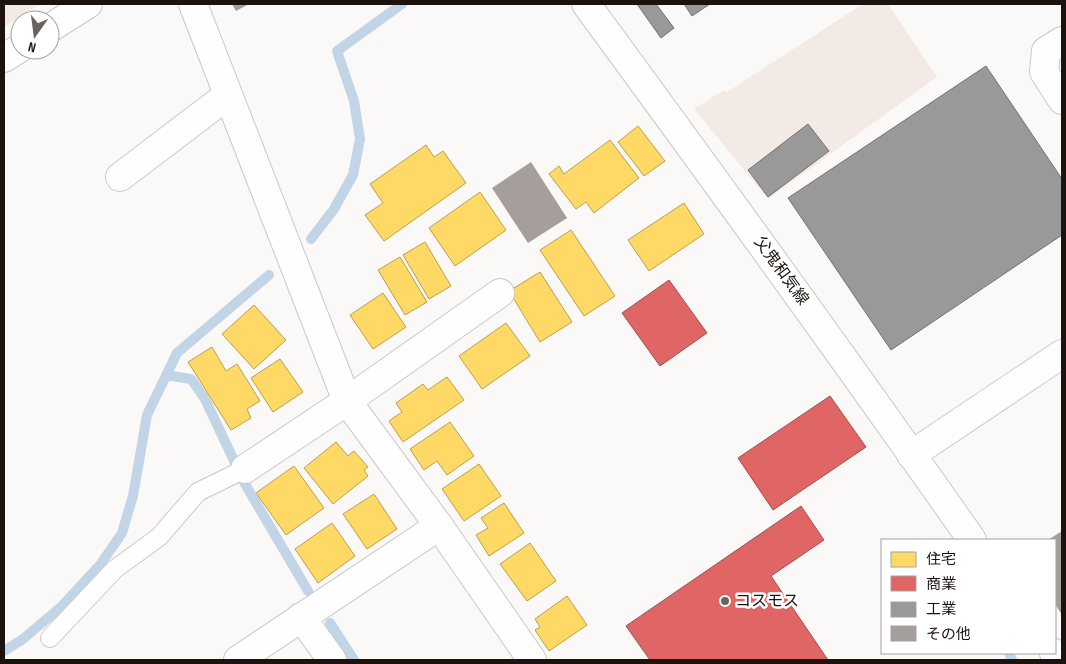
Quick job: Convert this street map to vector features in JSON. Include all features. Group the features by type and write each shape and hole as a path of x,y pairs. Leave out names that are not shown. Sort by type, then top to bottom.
{"street":[{"path":"60,22 88,4"},
{"path":"193,4 347,401 439,526 532,660"},
{"name":"父鬼和気線","path":"586,4 746,222 971,539"},
{"path":"1062,41 1046,51 1044,72 1062,100"},
{"path":"120,177 228,95"},
{"path":"240,472 347,401 500,293"},
{"path":"911,455 1062,354"},
{"path":"238,660 439,526"},
{"path":"301,617 332,660"}],"lane":[{"path":"50,638 115,569 159,537 198,492 240,472"}],"shaded area":[{"path":"4,4 40,4 31,10 10,10 10,23 4,27"},
{"path":"863,4 888,4 937,77 768,199 694,109 724,90 727,92"}],"building: 住宅":[{"path":"638,126 665,161 644,176 618,142"},
{"path":"610,140 639,178 594,213 586,202 576,209 549,174 559,166 564,174"},
{"path":"426,145 434,157 443,151 466,183 384,241 365,215 383,203 370,184"},
{"path":"480,192 506,230 455,266 429,228"},
{"path":"684,203 704,234 649,271 628,240"},
{"path":"571,230 615,296 584,316 540,250"},
{"path":"425,242 451,286 429,299 403,255"},
{"path":"400,257 427,302 405,315 378,270"},
{"path":"540,272 572,322 540,342 509,291"},
{"path":"383,293 406,327 373,349 350,315"},
{"path":"254,305 286,340 254,369 222,334"},
{"path":"506,323 530,356 482,389 459,356"},
{"path":"212,347 226,371 237,364 260,401 247,409 251,418 231,430 188,362"},
{"path":"280,359 303,392 273,412 251,378"},
{"path":"447,377 464,400 403,442 389,421 402,412 396,403 423,384 428,390"},
{"path":"450,422 474,456 447,475 437,461 424,470 410,449"},
{"path":"336,442 348,456 354,451 368,467 364,470 368,476 333,504 304,468"},
{"path":"479,464 501,496 464,521 442,489"},
{"path":"294,466 324,508 286,535 256,493"},
{"path":"374,494 397,529 367,549 343,514"},
{"path":"504,503 524,533 489,556 476,535 488,528 481,518"},
{"path":"332,523 355,556 318,583 295,549"},
{"path":"530,543 556,581 527,601 500,564"},
{"path":"567,596 587,625 549,651 535,630 540,627 535,619"}],"building: 商業":[{"path":"669,280 707,333 660,366 622,313"},
{"path":"830,396 866,447 773,510 738,458"},
{"name":"コスモス","path":"801,506 824,540 771,576 828,660 650,660 626,626"}],"building: 工業":[{"path":"637,4 656,4 674,28 661,38"},
{"path":"684,4 710,4 692,16"},
{"path":"986,66 1062,179 1062,235 891,350 788,198"},
{"path":"808,124 829,151 768,197 748,170"}],"building: その他":[{"path":"232,4 249,4 236,11"},
{"path":"531,162 567,218 528,243 492,188"},
{"path":"1062,531 1062,615 1056,606 1056,539 1050,539"}],"waterway":[{"path":"311,239 334,209 353,175 360,139 354,101 337,51 402,4"},
{"path":"4,651 23,639 62,606 100,565 122,533 133,496 147,415 177,353 269,275"},
{"path":"166,375 191,379 205,399 245,484 308,591"},
{"path":"330,623 354,660"},
{"path":"1009,654 1012,660"}],"place":[{"name":"コスモス","path":"725,601"}]}
